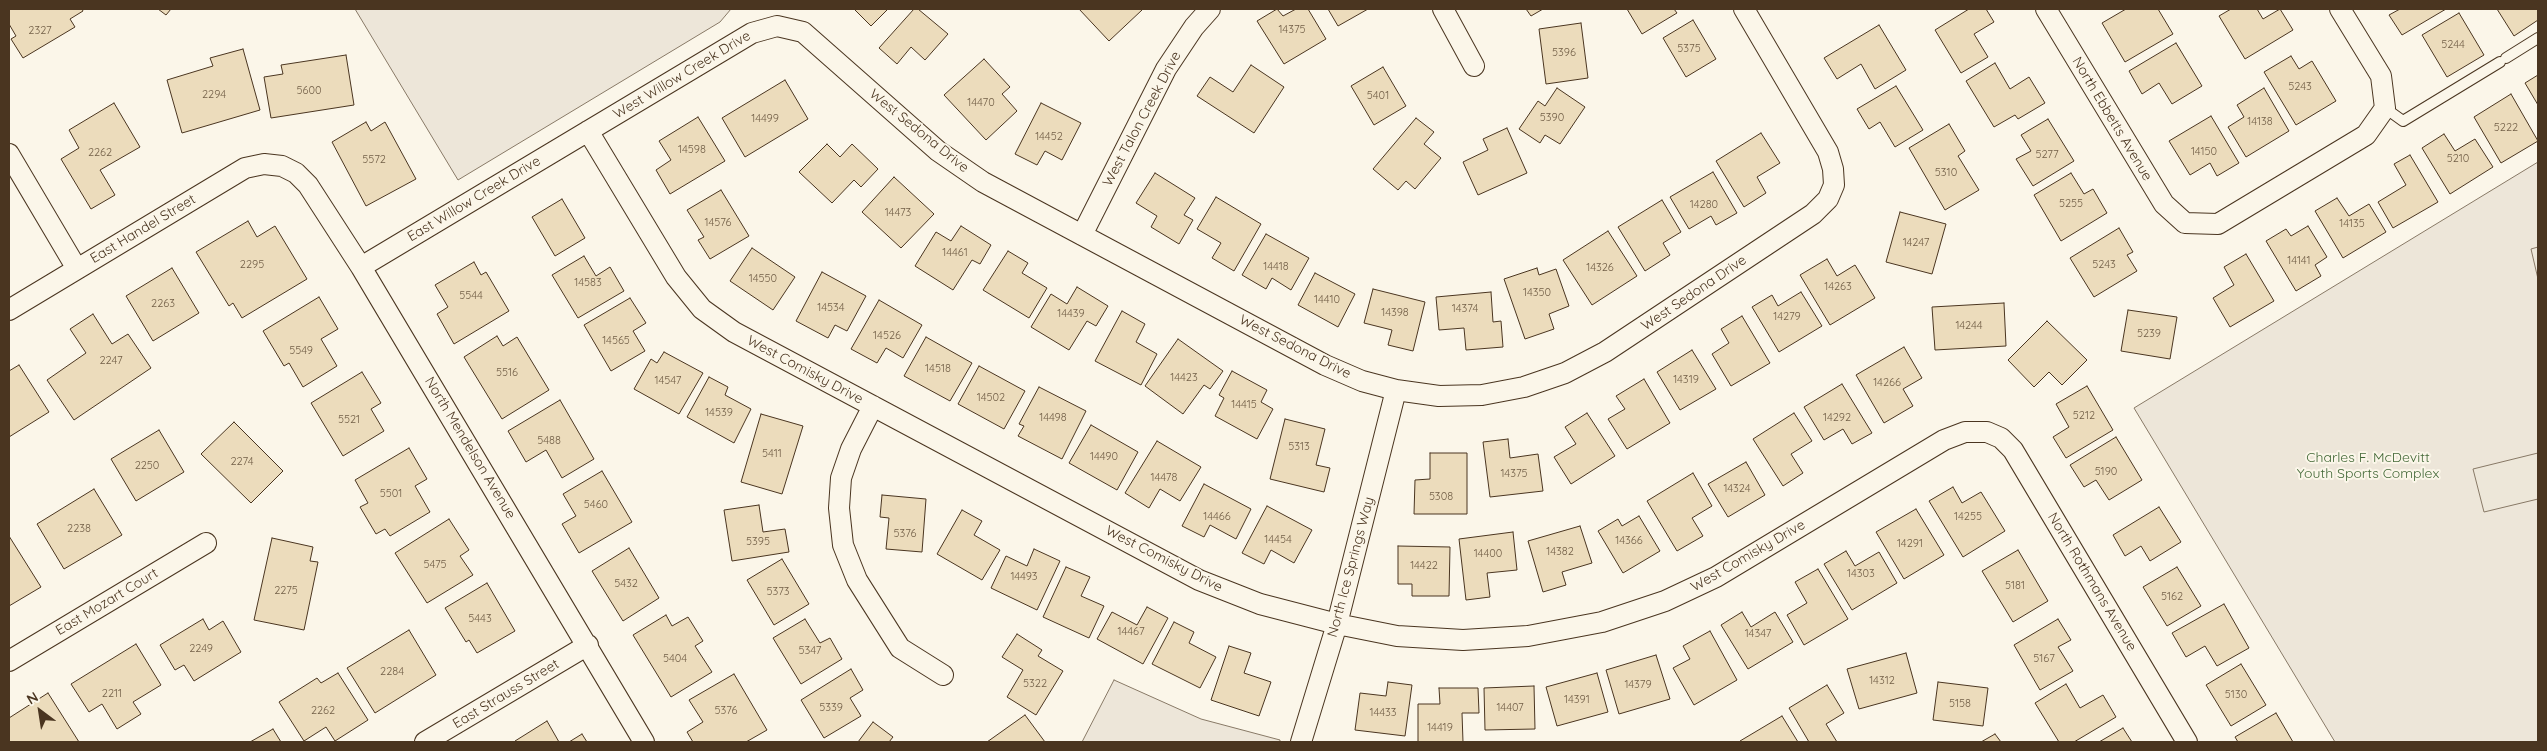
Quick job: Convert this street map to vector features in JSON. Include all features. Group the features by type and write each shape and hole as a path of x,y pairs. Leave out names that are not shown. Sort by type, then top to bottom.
{"street":[{"name":"West Talon Creek Drive","path":"1082,235 1166,69 1194,27 1210,9"},
{"path":"1443,9 1474,66"},
{"name":"North Ebbetts Avenue","path":"2046,9 2164,204 2185,223 2218,224 2366,135 2385,108"},
{"path":"2340,9 2381,76 2385,108"},
{"name":"West Sedona Drive","path":"777,26 803,32 938,151 983,182 1325,365 1362,381 1396,390 1439,396 1482,395 1524,387 1564,373 1605,352 1813,214 1828,199 1834,185 1828,152 1747,10"},
{"name":"West Willow Creek Drive","path":"588,131 752,32 777,26"},
{"name":"East Willow Creek Drive","path":"360,267 588,131"},
{"name":"West Comisky Drive","path":"588,131 676,277 702,309 734,332 1199,580 1260,604 1337,624 1397,636 1463,640 1528,636 1602,622 1665,601 1716,577 1944,440 1965,432 1987,432"},
{"path":"9,154 77,269"},
{"name":"East Handel Street","path":"9,310 245,168 264,164 282,166"},
{"name":"North Mendelson Avenue","path":"282,166 296,173 308,185 360,267 644,742"},
{"name":"North Ice Springs Way","path":"1301,742 1337,624 1396,390"},
{"path":"872,406 850,449 841,478 838,508 843,545 857,580 900,648 943,675"},
{"name":"North Rothmans Avenue","path":"1987,432 2001,438 2013,450 2187,742"},
{"name":"East Mozart Court","path":"9,661 206,543"},
{"name":"East Strauss Street","path":"425,742 588,646"}],"lane":[{"path":"2385,108 2403,122 2538,38"}],"green space":[{"path":"355,9 731,9 720,22 458,180"},
{"name":"Charles F. McDevitt Youth Sports Complex","path":"2538,162 2538,742 2335,742 2134,408"},
{"path":"1114,680 1201,719 1280,740 1280,742 1082,742"}],"shaded area":[{"path":"2538,247 2538,279 2531,249"},
{"path":"2538,453 2538,499 2484,512 2473,469"}],"building":[{"path":"9,9 82,9 83,11 70,19 75,27 23,58 11,39 16,36 9,24"},
{"path":"158,9 171,9 166,15"},
{"path":"854,9 888,9 871,26"},
{"path":"914,9 918,9 948,34 925,60 911,47 897,64 879,48"},
{"path":"1079,9 1140,9 1142,10 1109,41"},
{"path":"1277,9 1283,16 1296,9 1308,9 1326,39 1284,64 1257,21"},
{"path":"1328,9 1368,9 1338,26"},
{"path":"1526,9 1543,9 1531,16"},
{"path":"1627,9 1674,9 1677,13 1642,34"},
{"path":"1969,9 1986,9 1994,22 1974,34 1988,57 1961,73 1935,30"},
{"path":"2126,9 2158,9 2173,34 2125,62 2102,23"},
{"path":"2231,9 2257,9 2263,19 2280,9 2293,30 2245,59 2219,16"},
{"path":"2400,9 2446,9 2402,35 2389,15"},
{"path":"2497,9 2538,9 2538,20 2514,36"},
{"path":"2459,13 2484,55 2447,77 2422,35"},
{"path":"1693,20 1716,59 1686,77 1663,38"},
{"path":"1581,23 1588,78 1546,84 1539,29"},
{"path":"1879,25 1906,70 1875,89 1861,64 1837,79 1824,58"},
{"path":"2176,43 2202,86 2172,104 2159,83 2142,94 2129,71"},
{"path":"243,49 260,110 182,133 167,80 213,66 210,58"},
{"path":"346,55 354,105 271,118 264,77 283,74 281,65"},
{"path":"2291,56 2299,69 2312,61 2336,101 2296,125 2264,72"},
{"path":"984,59 1010,87 1002,94 1017,111 986,140 944,95"},
{"path":"1995,63 2010,89 2029,77 2045,103 2018,119 2015,115 1994,127 1966,81"},
{"path":"1251,65 1284,87 1254,133 1197,96 1210,77 1233,92"},
{"path":"1383,67 1406,106 1374,125 1351,86"},
{"path":"2538,75 2538,105 2525,83"},
{"path":"785,80 808,119 745,157 722,118"},
{"path":"1896,86 1923,130 1895,147 1880,122 1869,129 1857,109"},
{"path":"1557,88 1585,107 1560,144 1545,135 1540,143 1519,129 1538,101 1545,106"},
{"path":"2264,88 2289,131 2246,157 2228,127 2244,117 2237,105"},
{"path":"2511,94 2538,141 2501,163 2474,117"},
{"path":"114,103 140,147 100,170 115,195 91,209 61,159 79,148 69,130"},
{"path":"1041,103 1081,123 1062,160 1045,151 1037,165 1015,154"},
{"path":"2211,116 2239,163 2217,176 2210,163 2190,175 2169,141"},
{"path":"698,117 725,161 670,194 656,170 671,160 659,141"},
{"path":"1416,118 1434,132 1424,144 1441,158 1415,189 1406,181 1398,190 1373,169"},
{"path":"2048,119 2074,161 2033,186 2016,159 2031,151 2021,135"},
{"path":"366,122 371,131 385,122 416,179 366,206 332,142"},
{"path":"1949,124 1965,151 1958,156 1979,190 1945,210 1909,148"},
{"path":"1507,128 1527,173 1478,195 1463,162 1488,150 1483,139"},
{"path":"1761,133 1780,163 1757,177 1766,193 1744,207 1716,161"},
{"path":"2444,134 2455,151 2475,139 2493,167 2450,194 2422,148"},
{"path":"827,144 840,157 852,144 878,169 861,187 854,180 832,203 799,172"},
{"path":"2410,155 2438,202 2393,228 2378,202 2406,185 2394,164"},
{"path":"1713,172 1737,213 1716,225 1711,216 1689,229 1670,197"},
{"path":"1155,173 1195,198 1184,215 1193,220 1179,244 1151,227 1157,216 1136,203"},
{"path":"2071,173 2084,194 2093,189 2107,213 2061,241 2034,195"},
{"path":"894,177 934,214 901,248 862,212"},
{"path":"721,190 749,236 710,259 698,240 704,237 687,210"},
{"path":"1216,197 1261,224 1234,271 1212,258 1221,243 1197,229"},
{"path":"2337,198 2349,216 2369,204 2386,232 2343,258 2315,211"},
{"path":"562,199 585,238 555,256 532,217"},
{"path":"1662,200 1681,232 1663,243 1670,255 1645,271 1618,227"},
{"path":"1900,212 1946,224 1932,274 1886,262"},
{"path":"248,221 257,237 275,226 307,279 242,318 233,303 229,306 196,252"},
{"path":"961,226 991,245 980,264 972,260 953,290 915,266 936,232 951,241"},
{"path":"2308,226 2327,257 2315,265 2321,276 2296,291 2266,241 2286,229 2291,236"},
{"path":"2119,228 2133,252 2127,255 2137,271 2094,297 2070,258"},
{"path":"1608,231 1637,276 1592,305 1563,260"},
{"path":"1266,234 1309,258 1291,290 1272,278 1266,289 1242,275"},
{"path":"752,248 795,277 773,310 730,281"},
{"path":"1008,251 1028,263 1022,273 1047,288 1029,318 983,290"},
{"path":"2246,254 2274,301 2230,327 2213,298 2234,285 2224,267"},
{"path":"584,256 596,276 610,267 624,291 578,318 552,275"},
{"path":"1827,259 1837,276 1855,265 1875,298 1830,325 1800,275"},
{"path":"474,262 481,275 486,272 509,311 454,344 437,314 448,307 435,285"},
{"path":"172,268 199,313 153,341 126,296"},
{"path":"1537,268 1539,275 1556,269 1569,306 1549,314 1554,329 1525,339 1504,279"},
{"path":"822,272 866,296 847,331 835,325 828,338 796,321"},
{"path":"1315,273 1355,294 1338,327 1298,305"},
{"path":"1077,287 1108,306 1096,326 1087,321 1069,350 1031,327 1051,294 1067,304"},
{"path":"1373,289 1425,302 1413,351 1388,345 1392,330 1364,323"},
{"path":"1491,292 1493,322 1501,321 1503,347 1466,350 1464,328 1439,330 1436,297"},
{"path":"1801,292 1822,326 1779,352 1752,307 1772,295 1778,306"},
{"path":"319,297 338,329 321,339 337,366 303,387 289,363 284,366 263,331"},
{"path":"630,298 646,323 633,331 645,351 611,371 584,325"},
{"path":"879,300 922,325 903,358 886,348 877,363 851,349"},
{"path":"2004,303 2006,346 1935,350 1932,307"},
{"path":"2128,310 2177,317 2170,359 2121,351"},
{"path":"1122,311 1145,324 1136,342 1157,354 1141,385 1095,361"},
{"path":"93,314 112,344 128,334 151,368 74,420 47,380 86,353 70,329"},
{"path":"1742,316 1770,363 1731,386 1712,354 1729,343 1721,329"},
{"path":"2047,321 2087,360 2062,385 2049,372 2034,387 2008,360"},
{"path":"497,336 503,346 517,337 549,390 502,419 464,357"},
{"path":"926,337 972,363 950,401 904,376"},
{"path":"1178,339 1223,371 1210,389 1204,385 1183,414 1145,386"},
{"path":"1904,347 1922,378 1903,389 1913,406 1884,423 1856,375"},
{"path":"1692,350 1716,389 1680,410 1657,372"},
{"path":"664,352 703,373 679,414 634,389 651,359 657,363"},
{"path":"19,365 49,412 9,437 9,371"},
{"path":"979,366 1025,391 1004,429 958,404"},
{"path":"1232,371 1267,390 1261,402 1273,409 1257,439 1215,416 1224,398 1219,395"},
{"path":"362,372 381,403 371,409 384,431 343,456 311,403"},
{"path":"709,377 728,387 725,395 751,409 734,443 687,417"},
{"path":"1644,379 1670,423 1627,449 1608,419 1625,409 1616,396"},
{"path":"1842,384 1872,433 1852,444 1843,429 1824,440 1804,407"},
{"path":"2087,386 2113,430 2066,458 2053,437 2069,427 2056,404"},
{"path":"1039,387 1086,411 1062,459 1018,436 1024,426 1019,424"},
{"path":"560,400 594,459 562,478 546,450 526,462 508,431"},
{"path":"1587,413 1615,456 1571,484 1554,457 1576,444 1565,427"},
{"path":"1794,413 1812,441 1791,454 1803,473 1783,486 1753,439"},
{"path":"761,414 803,426 782,494 741,482"},
{"path":"1285,419 1325,429 1316,465 1330,468 1324,492 1270,479"},
{"path":"234,422 283,471 251,503 201,454"},
{"path":"1091,425 1138,452 1117,490 1069,463"},
{"path":"159,430 184,472 136,501 111,459"},
{"path":"2116,437 2142,480 2109,500 2096,480 2084,487 2070,465"},
{"path":"1508,439 1510,458 1538,454 1543,491 1490,497 1483,442"},
{"path":"1157,441 1201,467 1180,501 1160,489 1149,508 1125,493"},
{"path":"409,448 427,479 415,486 430,512 390,536 385,529 376,534 360,507 368,503 355,480"},
{"path":"1430,453 1467,453 1467,514 1414,514 1415,480 1430,479"},
{"path":"1746,462 1765,495 1728,517 1708,484"},
{"path":"602,471 632,522 579,553 562,524 576,516 563,494"},
{"path":"1693,473 1712,506 1692,518 1703,536 1677,551 1647,501"},
{"path":"1204,484 1251,509 1236,539 1210,525 1204,537 1182,526"},
{"path":"1953,487 1962,503 1981,492 2005,531 1963,557 1929,501"},
{"path":"94,489 122,535 64,569 37,524"},
{"path":"882,495 926,499 922,552 886,549 889,518 880,517"},
{"path":"759,505 763,532 785,529 789,552 732,561 724,510"},
{"path":"1267,506 1312,530 1294,563 1271,550 1264,564 1242,553"},
{"path":"2159,507 2181,542 2150,561 2141,546 2125,556 2113,535"},
{"path":"1916,509 1944,555 1904,579 1876,532"},
{"path":"962,510 982,521 974,535 1000,550 982,580 937,554"},
{"path":"1639,516 1660,551 1623,573 1598,531 1618,519 1622,526"},
{"path":"449,519 469,550 460,556 473,575 427,603 395,553"},
{"path":"1580,526 1592,563 1562,572 1566,585 1543,592 1528,541"},
{"path":"1513,532 1517,570 1487,573 1490,597 1466,600 1459,539"},
{"path":"9,536 41,587 9,606"},
{"path":"272,538 313,547 310,561 318,562 304,630 254,620"},
{"path":"1398,546 1450,547 1449,596 1412,596 1412,584 1398,584"},
{"path":"629,548 659,598 623,621 592,571"},
{"path":"1034,549 1060,561 1037,610 991,588 1006,556 1027,566"},
{"path":"2018,550 2048,601 2013,622 1982,571"},
{"path":"1846,551 1855,566 1879,552 1897,583 1852,610 1824,564"},
{"path":"782,559 809,604 774,625 747,580"},
{"path":"1066,567 1090,577 1081,596 1104,606 1089,638 1043,617"},
{"path":"2177,567 2201,606 2167,626 2143,587"},
{"path":"1818,569 1848,619 1804,645 1787,615 1807,603 1795,582"},
{"path":"487,583 515,631 477,653 469,640 466,642 445,608"},
{"path":"2224,604 2249,648 2217,666 2205,646 2186,657 2172,633"},
{"path":"1147,607 1168,618 1143,664 1097,639 1112,612 1137,625"},
{"path":"1742,612 1751,627 1775,612 1793,642 1748,669 1721,625"},
{"path":"666,615 672,626 688,617 703,641 695,646 712,672 671,697 633,635"},
{"path":"203,619 209,630 223,621 241,652 194,681 184,665 175,670 160,645"},
{"path":"805,619 820,643 830,638 842,659 801,684 773,638"},
{"path":"2058,619 2071,640 2058,647 2073,671 2040,690 2014,645"},
{"path":"1174,622 1194,632 1189,643 1216,657 1200,688 1152,664"},
{"path":"409,630 436,675 375,713 347,668"},
{"path":"1710,631 1737,680 1694,705 1673,668 1690,659 1683,646"},
{"path":"1017,634 1042,650 1038,656 1063,671 1036,715 1007,697 1023,670 1002,657"},
{"path":"136,644 161,685 133,702 141,714 117,729 102,704 89,712 71,684"},
{"path":"1229,646 1251,653 1244,673 1271,682 1259,716 1211,700"},
{"path":"1906,653 1917,693 1859,709 1847,669"},
{"path":"1656,655 1670,699 1619,714 1606,670"},
{"path":"2241,664 2266,705 2231,726 2206,685"},
{"path":"851,669 863,690 850,698 861,716 824,738 801,700"},
{"path":"338,673 368,720 335,741 326,727 304,741 279,702 317,678 321,683"},
{"path":"1597,673 1608,712 1557,726 1546,687"},
{"path":"734,674 767,730 746,742 693,742 687,732 703,722 689,700"},
{"path":"1388,682 1412,685 1405,736 1355,730 1360,693 1386,696"},
{"path":"1938,682 1988,688 1983,726 1933,720"},
{"path":"2066,684 2080,708 2103,695 2116,717 2074,742 2059,742 2035,703"},
{"path":"1827,685 1844,713 1826,724 1837,742 1809,742 1789,708"},
{"path":"1534,686 1535,729 1485,730 1484,688"},
{"path":"1439,688 1478,688 1479,713 1462,713 1463,742 1418,742 1418,704 1440,704"},
{"path":"48,693 79,742 9,742 9,718"},
{"path":"2276,713 2293,742 2238,742 2235,737"},
{"path":"1025,715 1045,742 987,742"},
{"path":"1782,716 1798,742 1740,742 1740,741"},
{"path":"547,721 559,742 515,742 515,741"},
{"path":"873,722 893,737 889,742 858,742"},
{"path":"2123,728 2132,742 2099,742"},
{"path":"273,729 281,742 250,742"},
{"path":"582,734 587,742 569,742"},
{"path":"1995,734 2001,742 1981,742"}]}
